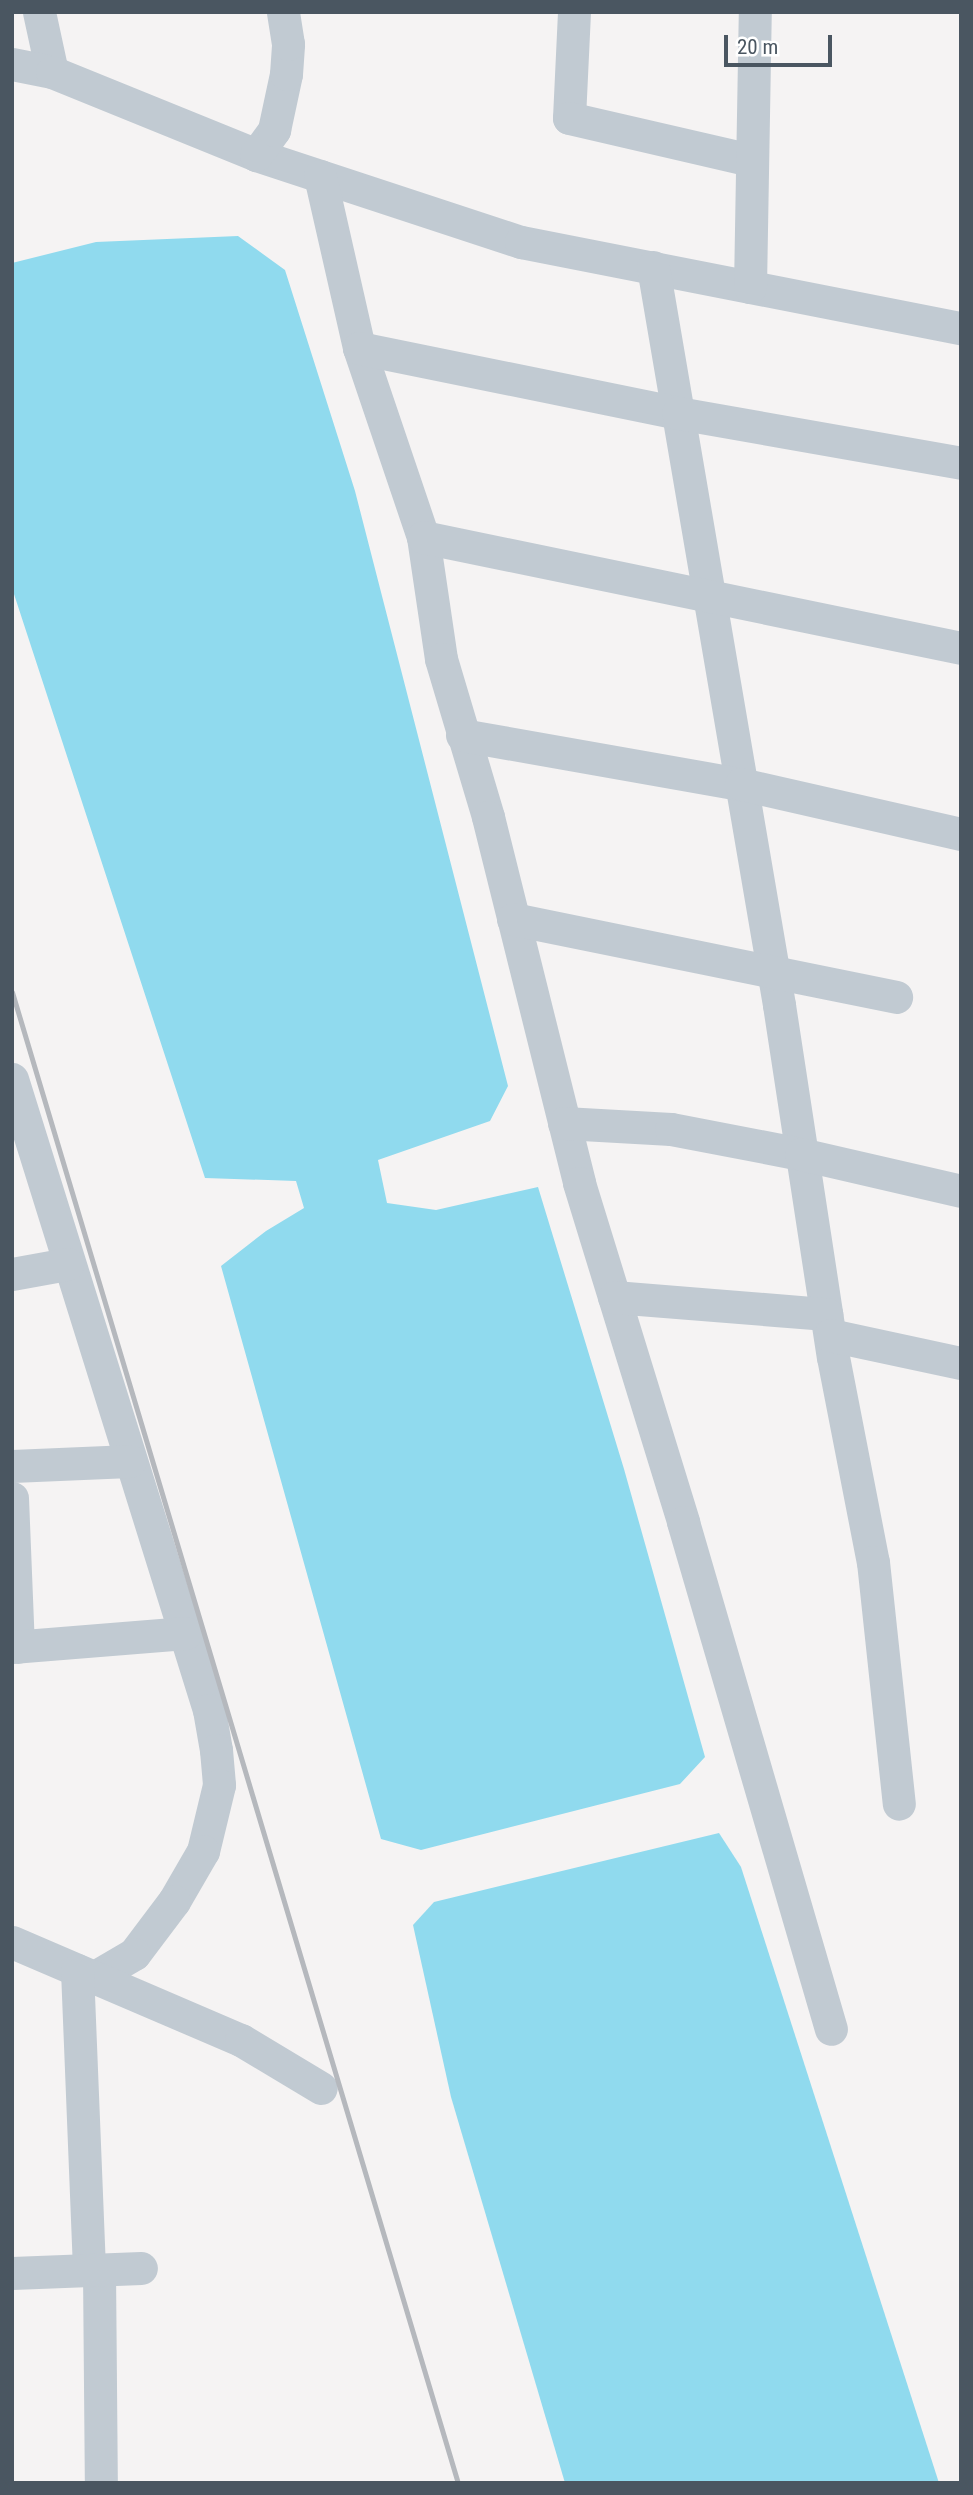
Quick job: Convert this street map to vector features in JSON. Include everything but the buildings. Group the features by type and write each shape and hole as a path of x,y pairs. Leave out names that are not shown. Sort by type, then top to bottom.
{"street":[{"path":"39,12 52,72"},
{"path":"256,155 274,130 286,74 288,44 283,12"},
{"path":"574,12 569,118 751,160"},
{"path":"750,287 755,12"},
{"path":"12,64 52,72 256,155 522,242 961,328"},
{"path":"320,176 359,348 423,537 441,659 488,817 579,1183 831,2029"},
{"path":"653,267 773,970 828,1325 873,1562 899,1804"},
{"path":"359,348 678,412 961,463"},
{"path":"423,537 961,648"},
{"path":"462,735 741,784 961,834"},
{"path":"513,919 896,997"},
{"path":"12,1079 67,1264 209,1710 219,1785 203,1851 174,1901 134,1954 85,1974"},
{"path":"564,1123 671,1129 801,1154 961,1191"},
{"path":"12,1274 67,1264"},
{"path":"614,1297 828,1325 961,1363"},
{"path":"12,1466 130,1461"},
{"path":"12,1498 15,1647 185,1633"},
{"path":"12,1942 242,2040 321,2088"},
{"path":"85,1974 102,2483"},
{"path":"12,2273 141,2268"}],"water":[{"path":"238,236 285,270 355,491 508,1086 490,1121 378,1160 387,1203 436,1210 538,1187 624,1469 705,1757 680,1784 421,1850 381,1839 221,1266 266,1231 304,1208 296,1181 205,1178 12,588 12,263 96,242"},
{"path":"719,1833 741,1867 939,2483 565,2483 451,2097 413,1925 434,1902"}],"railway":[{"path":"12,992 458,2483"}]}
